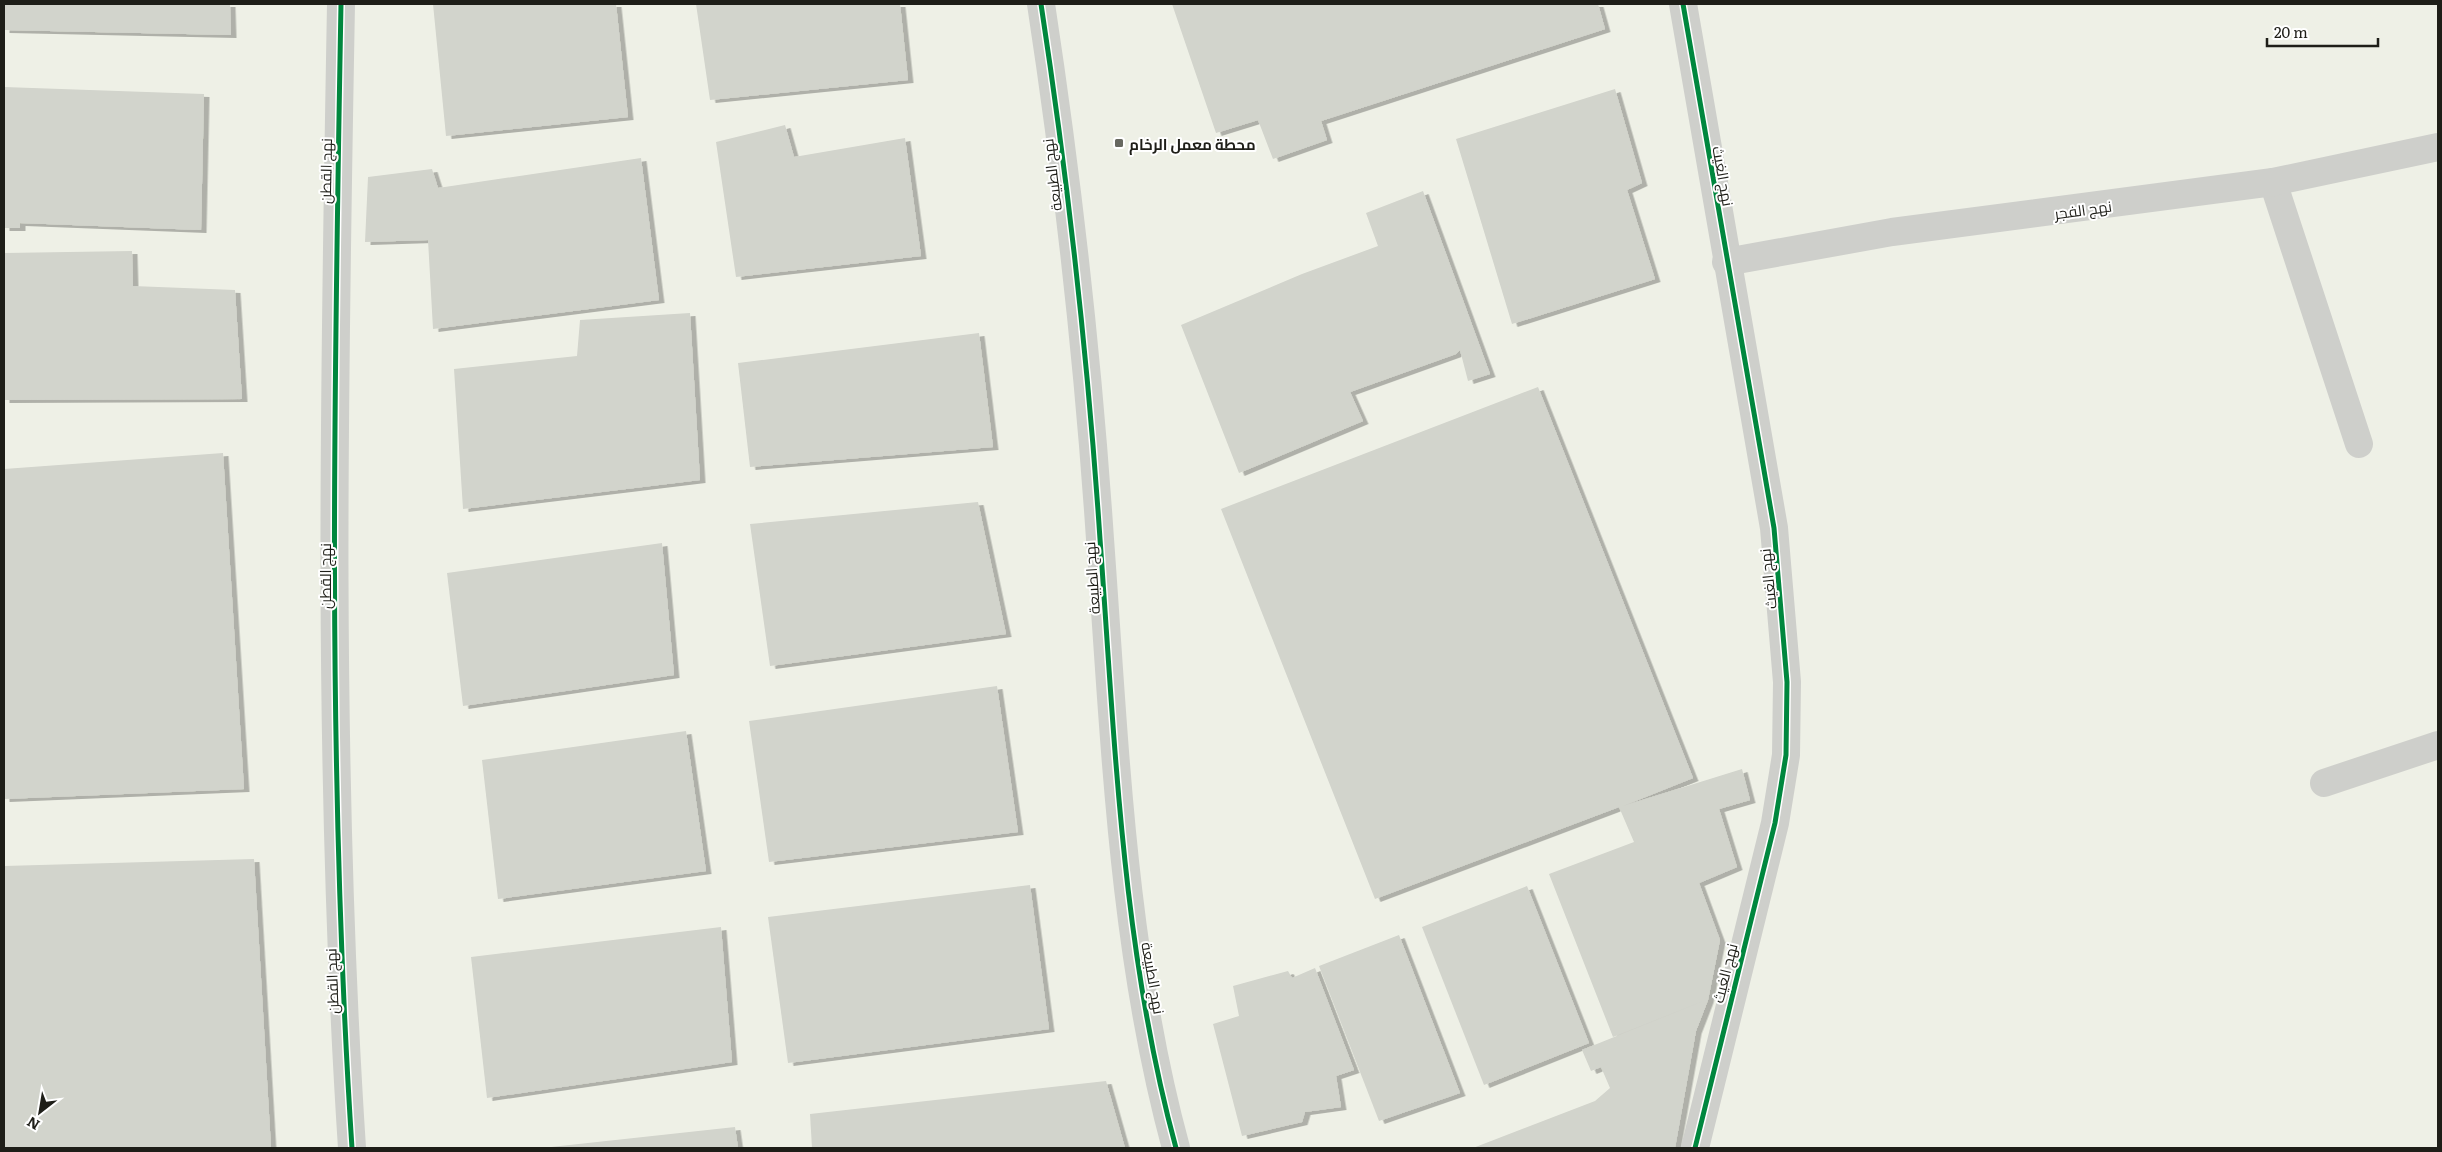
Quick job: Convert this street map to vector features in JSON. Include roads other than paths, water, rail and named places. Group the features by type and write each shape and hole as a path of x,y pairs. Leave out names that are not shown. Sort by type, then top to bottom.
{"street":[{"name":"نهج القطن","path":"341,4 335,355 338,780 345,1034 352,1148"},
{"name":"نهج الطبيعة","path":"1040,4 1054,92 1092,419 1126,878 1140,974 1176,1148"},
{"name":"نهج الغيث","path":"1682,4 1774,528 1788,682 1786,755 1775,824 1694,1148"},
{"name":"نهج الفجر","path":"1726,262 1892,232 2273,182 2438,147"},
{"path":"2273,182 2359,444"},
{"path":"2324,783 2438,745"}],"place":[{"name":"محطة معمل الرخام","path":"1119,143"}]}
